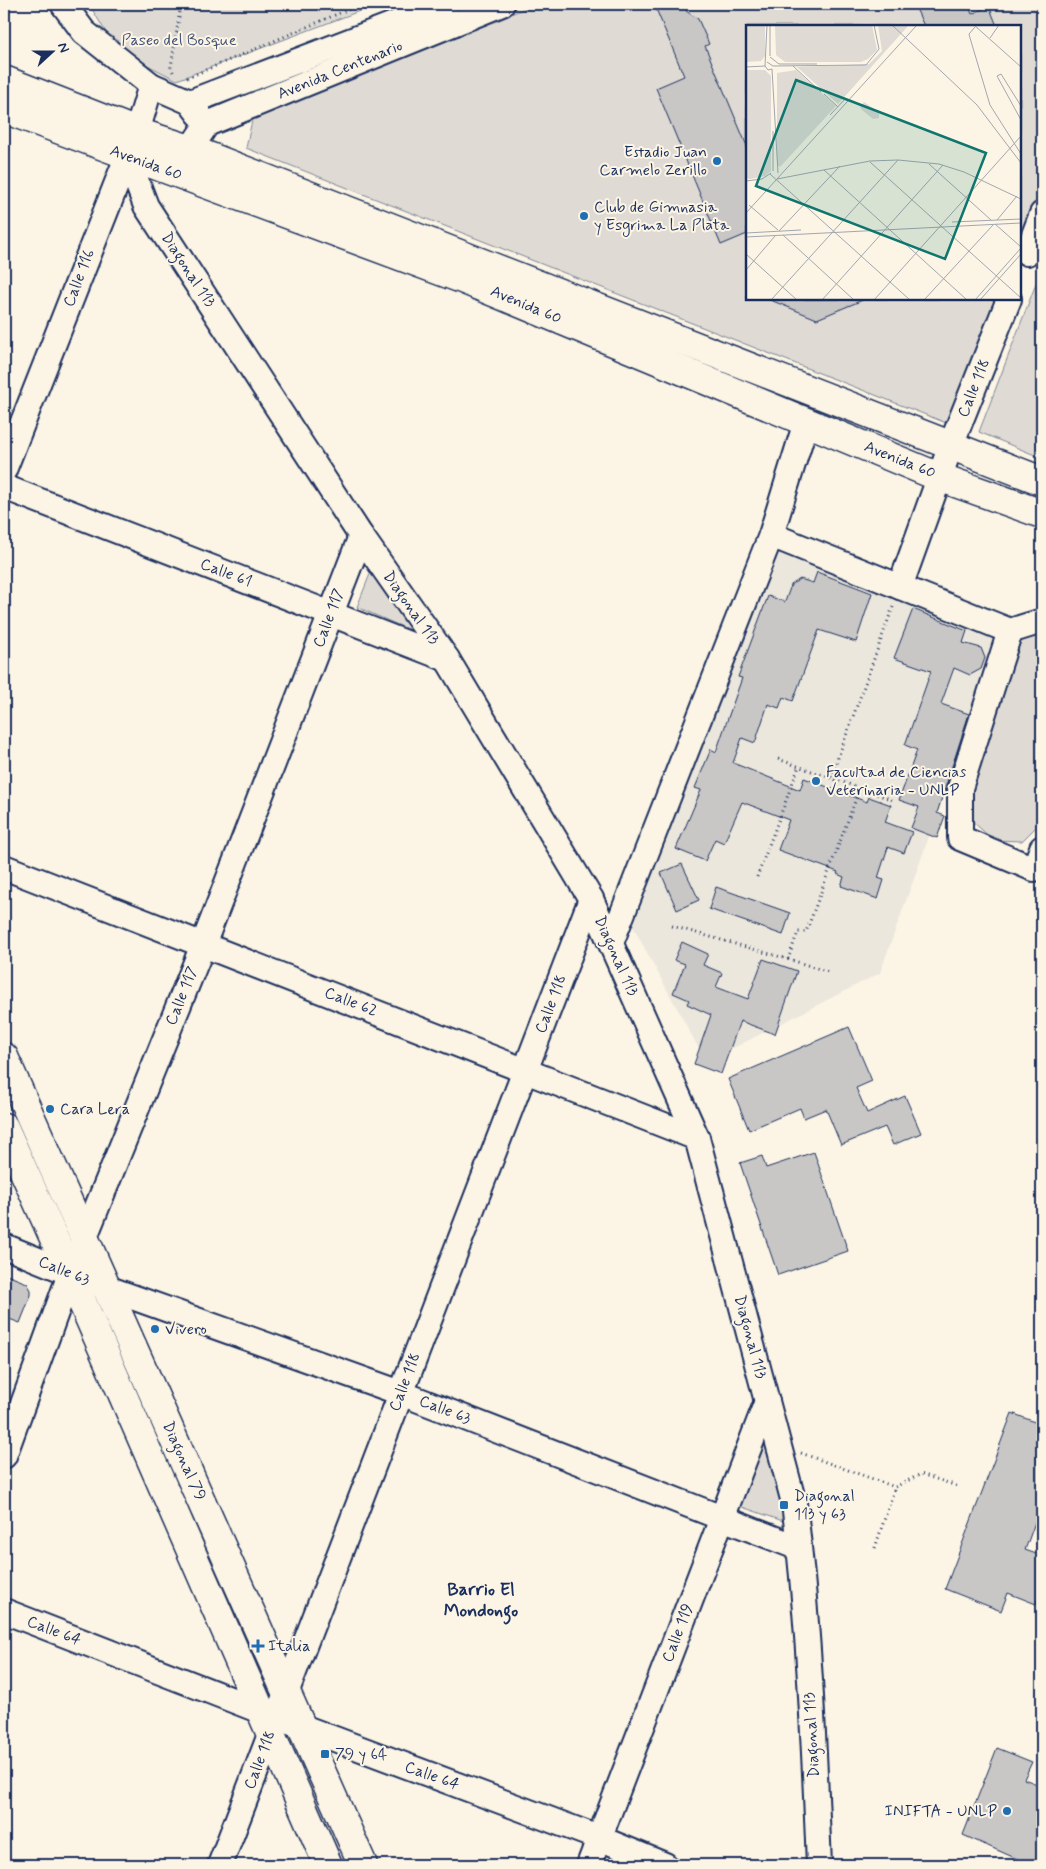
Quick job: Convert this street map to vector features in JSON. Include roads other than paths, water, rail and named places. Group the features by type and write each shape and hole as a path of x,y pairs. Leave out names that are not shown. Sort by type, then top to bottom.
{"main road":[{"name":"Avenida 60","path":"4,80 132,144 939,477 1042,514"},
{"name":"Avenida 60","path":"4,109 132,144 190,149 1042,480"},
{"name":"Diagonal 79","path":"4,1056 363,1865"},
{"name":"Diagonal 79","path":"4,1127 269,1721 328,1865"}],"street":[{"path":"63,4 84,32 151,85 190,102 207,124 190,149"},
{"name":"Avenida Centenario","path":"190,102 446,4"},
{"name":"Avenida Centenario","path":"207,124 502,4"},
{"name":"Calle 116","path":"4,470 132,144 151,85"},
{"name":"Diagonal 113","path":"132,144 146,206 360,536 447,659 591,899 698,1138 794,1504 800,1548 814,1744 819,1865"},
{"path":"1027,253 1042,214"},
{"name":"Calle 118","path":"900,587 951,445 1009,300"},
{"path":"611,943 771,535 806,422"},
{"name":"Calle 61","path":"4,487 447,659"},
{"path":"771,535 1010,631 1042,621"},
{"name":"Calle 117","path":"4,1456 70,1274 203,945 360,536"},
{"path":"1010,631 960,788 960,838 1039,865"},
{"name":"Calle 62","path":"4,867 698,1138"},
{"name":"Calle 118","path":"220,1865 269,1721 286,1690 591,899"},
{"name":"Calle 63","path":"4,1246 107,1288 401,1393 800,1548"},
{"name":"Calle 119","path":"589,1865 767,1401"},
{"name":"Calle 64","path":"4,1611 269,1721 302,1727 599,1838 664,1865"}],"place":[{"name":"Estadio Juan Carmelo Zerillo","path":"717,161"},
{"name":"Club de Gimnasia y Esgrima La Plata","path":"584,216"},
{"name":"Facultad de Ciencias Veterinaria - UNLP","path":"816,781"},
{"name":"Cara Lera","path":"50,1109"},
{"name":"Vivero","path":"155,1329"},
{"name":"Diagonal 113 y 63","path":"784,1505"},
{"name":"Italia","path":"258,1646"},
{"name":"79 y 64","path":"325,1754"},
{"name":"INIFTA - UNLP","path":"1007,1811"}],"district":[{"name":"Barrio El Mondongo","path":"481,1600"}],"park label":[{"name":"Paseo del Bosque","path":"179,40"}]}
